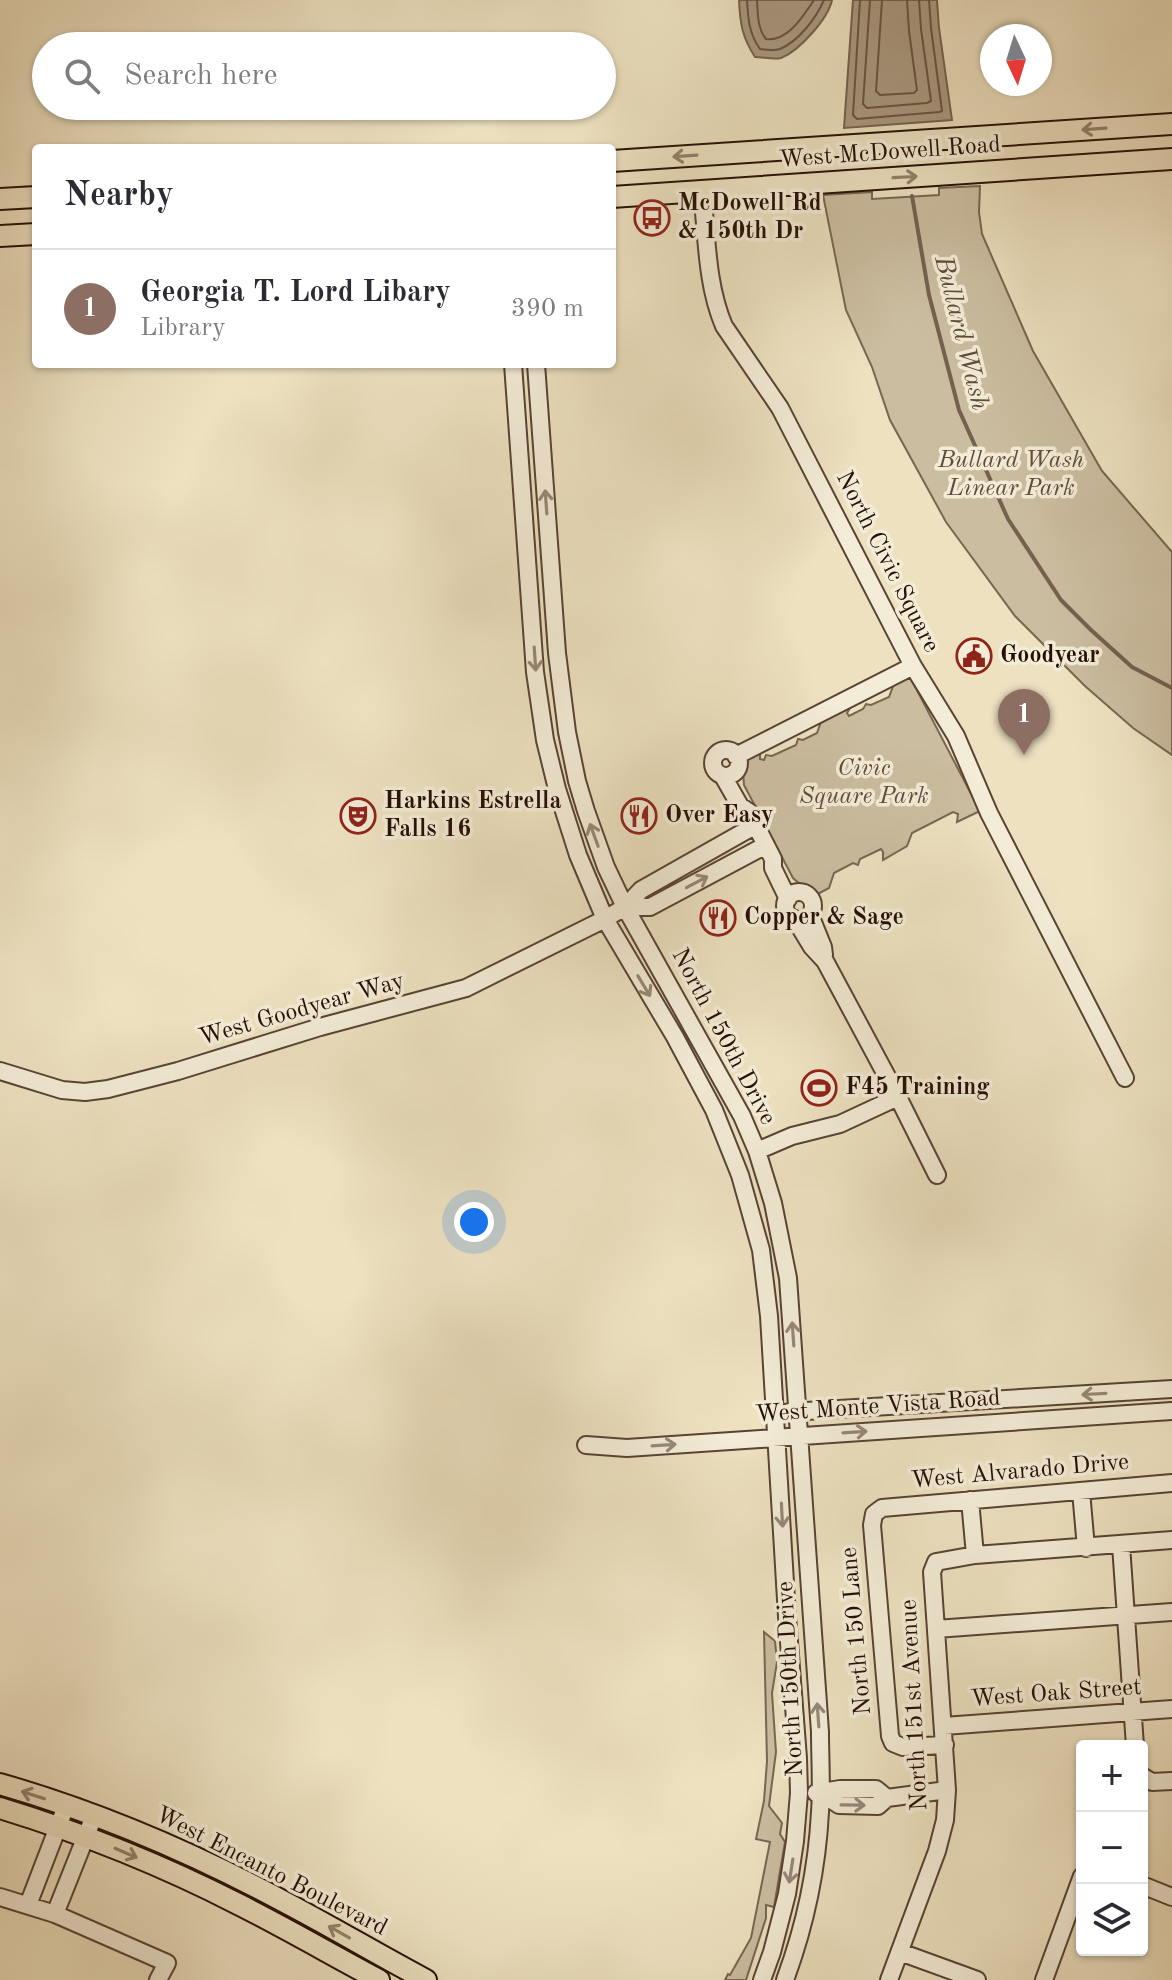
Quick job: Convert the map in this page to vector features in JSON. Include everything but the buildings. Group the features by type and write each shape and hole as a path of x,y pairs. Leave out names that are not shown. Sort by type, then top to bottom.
{"main road":[{"name":"West McDowell Road","path":"616,161 1172,124"},
{"name":"West McDowell Road","path":"616,197 1172,159"},
{"path":"0,199 32,197"},
{"path":"0,236 32,234"},
{"name":"West Encanto Boulevard","path":"0,1784 94,1816 184,1853 291,1906 405,1975 426,1980"},
{"name":"West Encanto Boulevard","path":"0,1808 86,1836 159,1867 227,1898 379,1980"}],"street":[{"name":"North Civic Square","path":"702,191 718,313 733,341 780,408 913,666 956,736 989,813 1125,1078"},
{"name":"North 150th Drive","path":"513,368 535,672 550,763 569,828 605,919 718,1120 740,1175 763,1262 799,1793 787,1894 762,1980"},
{"name":"North 150th Drive","path":"536,368 557,653 577,781 606,867 625,907 733,1098 757,1151 773,1203 788,1278 820,1732 821,1793 815,1867 806,1914 785,1980"},
{"path":"793,896 782,863 770,852 752,819 749,801 732,767 913,666"},
{"path":"625,907 641,890 752,819"},
{"path":"625,907 650,907 770,852"},
{"path":"806,894 812,902 812,911 802,917 787,913 785,904 793,896 806,894"},
{"name":"West Goodyear Way","path":"0,1071 62,1090 85,1092 178,1071 320,1027 466,988 625,907"},
{"path":"802,917 812,947 825,961 937,1175"},
{"path":"757,1151 792,1136 840,1124 898,1097"},
{"name":"West Monte Vista Road","path":"775,1413 1172,1389"},
{"name":"West Monte Vista Road","path":"586,1445 627,1448 1172,1411"},
{"name":"West Alvarado Drive","path":"874,1514 882,1508 1172,1483"},
{"path":"1081,1491 1086,1548"},
{"path":"970,1500 975,1555 1172,1540"},
{"name":"North 150 Lane","path":"874,1514 872,1525 890,1736 893,1743 903,1747 945,1745"},
{"path":"1121,1545 1134,1740"},
{"name":"North 151st Avenue","path":"889,1980 937,1851 945,1820 945,1745 932,1572 936,1562 975,1555"},
{"path":"936,1629 1172,1612"},
{"name":"West Oak Street","path":"944,1726 1172,1709"},
{"path":"1148,1780 1172,1781"},
{"path":"799,1793 821,1793 839,1805 878,1806 887,1798 947,1790"},
{"path":"28,1905 66,1806"},
{"path":"55,1914 94,1816"},
{"path":"1044,1980 1079,1884"},
{"path":"1148,1887 1172,1897"},
{"path":"0,1897 55,1914 167,1963 158,1980"},
{"path":"900,1952 977,1980"}],"green space":[{"name":"Bullard Wash Linear Park","path":"980,186 982,234 1033,351 1102,471 1172,552 1172,755 1133,728 1085,686 1015,616 946,522 890,420 872,367 846,310 823,195 872,192 872,199 939,195 939,188"},
{"name":"Civic Square Park","path":"909,675 980,811 957,822 958,814 953,812 912,833 907,846 883,860 881,849 860,859 858,865 853,863 834,873 829,888 814,896 793,878 744,785 742,758 760,750 760,759 764,760 766,755 772,756 796,745 798,739 803,740 817,733 822,719 848,705 849,716 866,704 871,705 889,697 895,681"},
{"path":"764,1632 775,1641 777,1662 772,1693 776,1752 769,1806 782,1823 780,1834 785,1842 774,1907 766,1905 766,1918 746,1980 725,1980 751,1938 770,1842 756,1839 764,1801 767,1761"}],"water":[{"path":"739,0 832,0 819,25 804,42 775,59 755,57 742,30"},
{"path":"853,0 937,0 952,120 844,128"}],"waterway":[{"name":"Bullard Wash","path":"912,196 929,295 959,410 1008,519 1061,600 1132,667 1172,688"}],"place":[{"name":"McDowell Rd & 150th Dr","path":"652,218"},
{"name":"Goodyear","path":"974,656"},
{"name":"Georgia T. Lord Libary","path":"1024,755"},
{"name":"Harkins Estrella Falls 16","path":"358,816"},
{"name":"Over Easy","path":"639,816"},
{"name":"Copper & Sage","path":"718,918"},
{"name":"F45 Training","path":"819,1088"}]}
